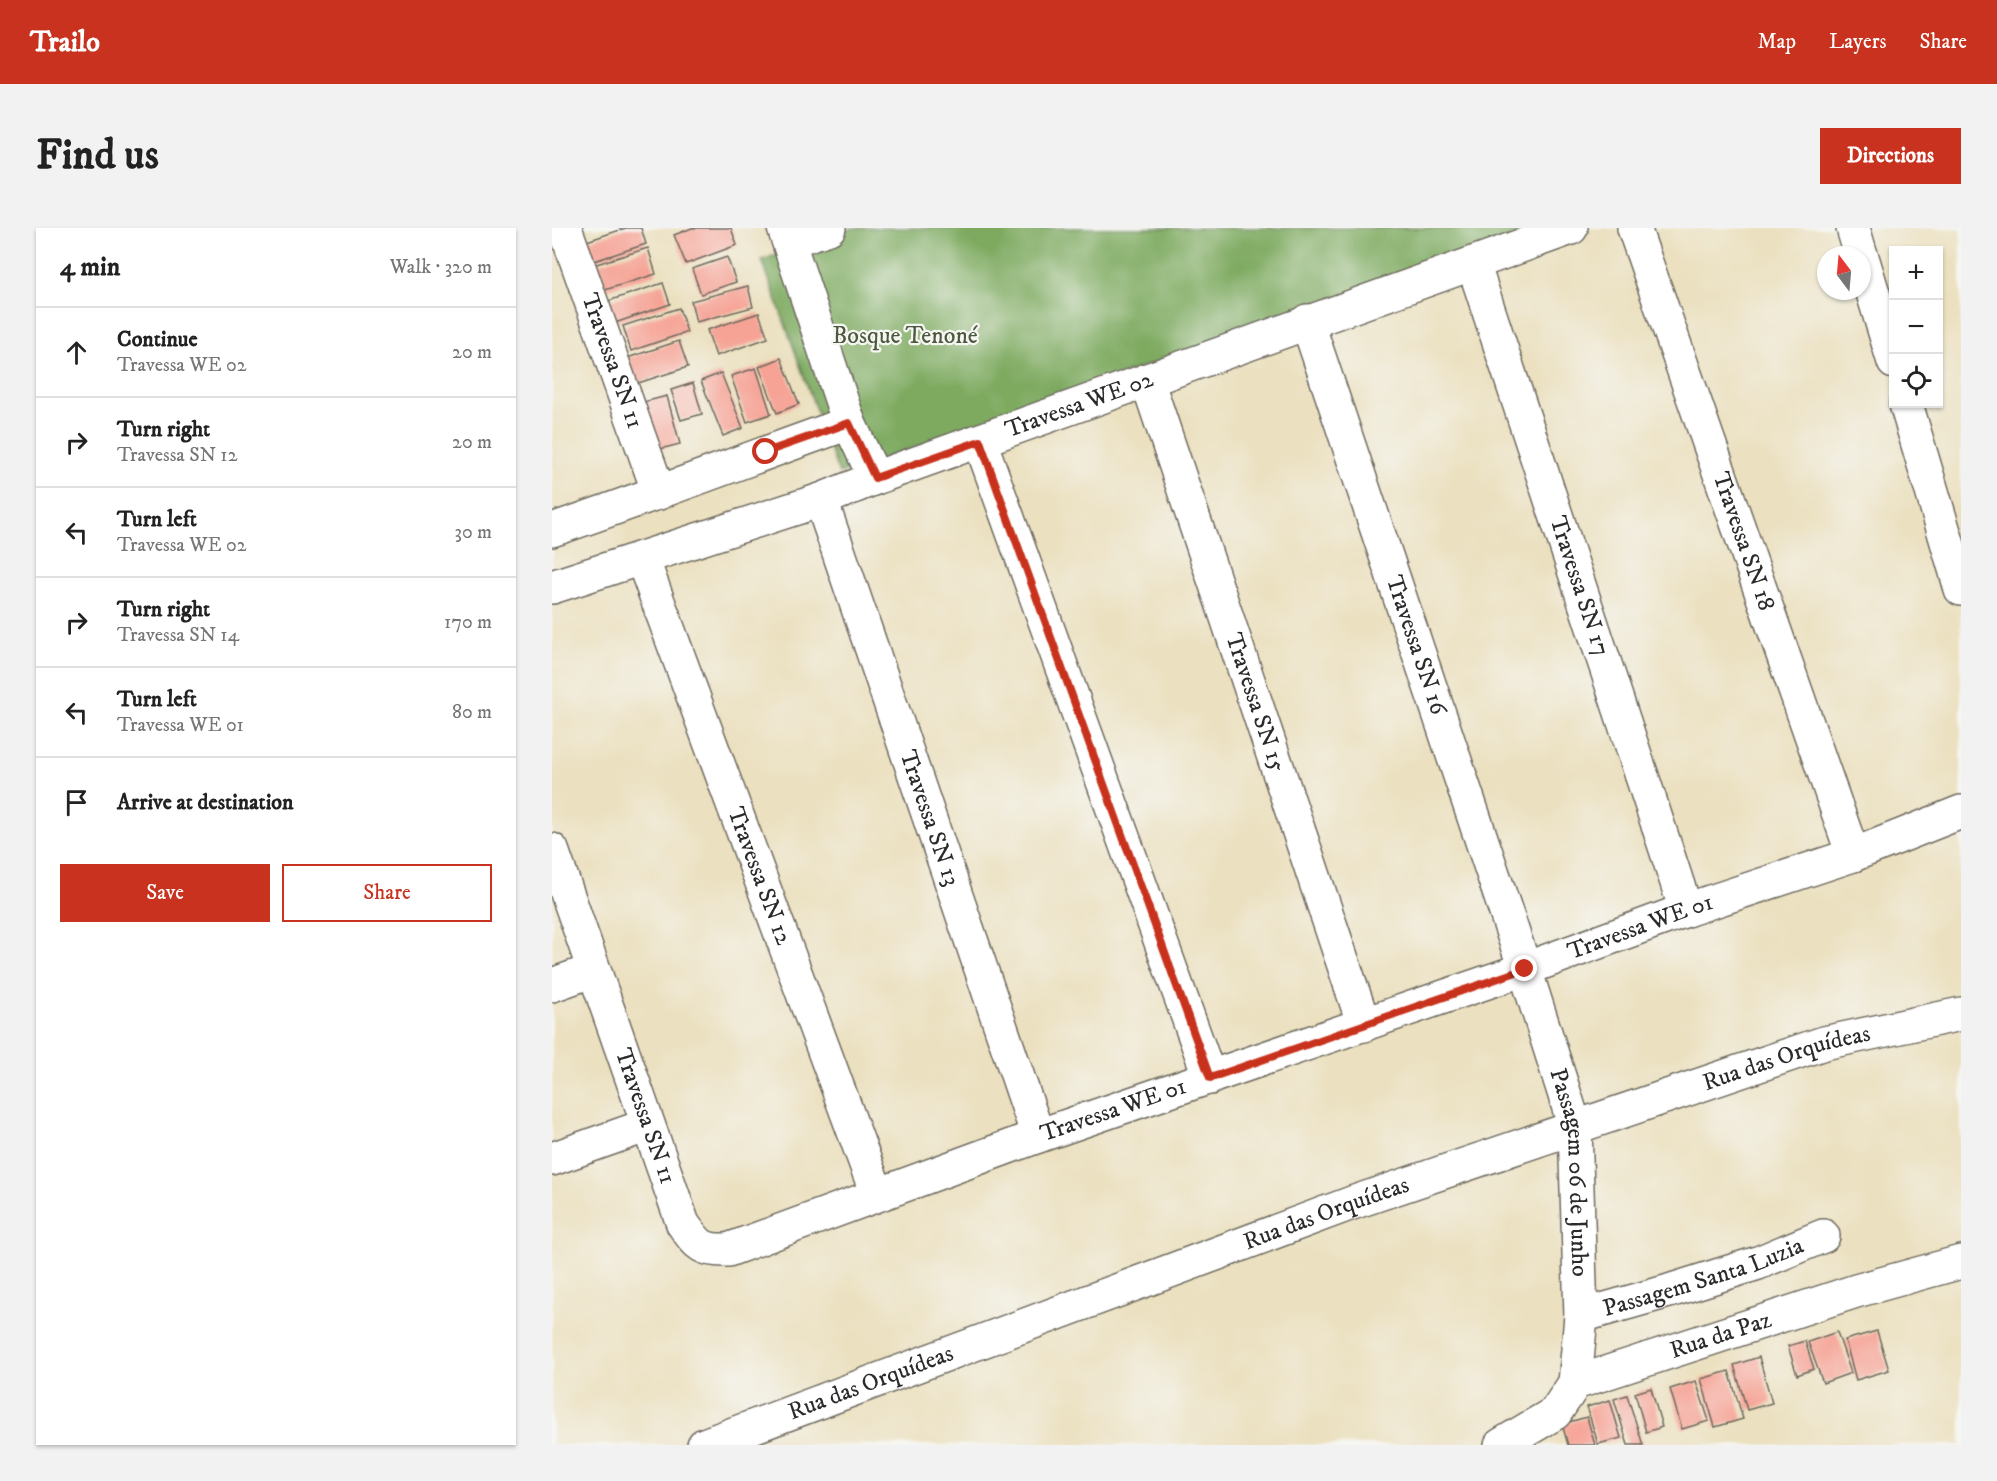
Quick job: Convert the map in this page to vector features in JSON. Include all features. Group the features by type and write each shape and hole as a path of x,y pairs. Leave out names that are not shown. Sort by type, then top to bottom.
{"street":[{"name":"Travessa SN 11","path":"565,228 659,493"},
{"path":"829,228 787,235 849,423 875,478"},
{"name":"Travessa WE 02","path":"552,587 821,500 875,478 1307,321 1571,228"},
{"name":"Travessa SN 18","path":"1634,228 1853,855"},
{"path":"1853,228 1859,246"},
{"name":"Travessa SN 17","path":"1473,262 1686,910"},
{"path":"1871,287 1891,354"},
{"name":"Travessa SN 16","path":"1307,321 1525,969"},
{"name":"Travessa SN 15","path":"1147,381 1364,1025"},
{"path":"1907,408 1961,589"},
{"path":"552,530 849,423"},
{"path":"980,441 1210,1078"},
{"name":"Travessa SN 13","path":"821,500 1038,1136"},
{"name":"Travessa SN 12","path":"642,558 877,1194"},
{"name":"Travessa WE 01","path":"710,1251 728,1250 1038,1136 1525,969 1686,910 1853,855 1961,812"},
{"name":"Travessa SN 11","path":"552,850 683,1224 695,1241 710,1251"},
{"name":"Passagem 06 de Junho","path":"1525,969 1575,1127 1581,1316 1575,1383"},
{"path":"552,985 594,970"},
{"name":"Rua das Orquídeas","path":"704,1445 1352,1203 1824,1043 1961,1014"},
{"path":"552,1159 648,1125"},
{"name":"Passagem Santa Luzia","path":"1581,1316 1758,1263 1823,1236"},
{"name":"Rua da Paz","path":"1575,1383 1856,1290 1961,1262"},
{"path":"1501,1445 1555,1413 1575,1383"}],"green space":[{"name":"Bosque Tenoné","path":"853,228 1538,228 839,474 762,260"}],"building":[{"path":"626,228 641,228 646,244 588,263 581,243"},
{"path":"692,228 731,228 737,245 686,264 674,235"},
{"path":"648,248 656,274 595,293 587,267"},
{"path":"727,257 736,282 701,294 692,269"},
{"path":"663,283 670,304 612,324 605,302"},
{"path":"748,286 753,307 696,322 691,301"},
{"path":"679,308 687,332 631,351 623,326"},
{"path":"759,313 768,338 716,356 707,330"},
{"path":"679,341 688,367 632,385 624,359"},
{"path":"781,358 799,404 777,413 759,367"},
{"path":"756,368 771,414 747,422 731,376"},
{"path":"721,373 743,428 723,436 701,381"},
{"path":"693,383 702,414 681,420 671,390"},
{"path":"667,396 680,444 648,452 636,404"},
{"path":"1877,1331 1889,1370 1856,1380 1845,1340"},
{"path":"1837,1332 1851,1373 1823,1383 1808,1342"},
{"path":"1805,1341 1814,1369 1797,1375 1788,1346"},
{"path":"1759,1357 1772,1403 1747,1410 1734,1365"},
{"path":"1729,1371 1743,1419 1715,1427 1701,1379"},
{"path":"1696,1381 1709,1421 1682,1429 1670,1389"},
{"path":"1651,1388 1662,1427 1646,1432 1635,1393"},
{"path":"1627,1395 1643,1445 1628,1445 1614,1399"},
{"path":"1610,1400 1621,1438 1598,1444 1587,1407"},
{"path":"1587,1417 1595,1445 1568,1445 1562,1424"}],"route":[{"path":"766,452 849,423 875,478 980,441 1210,1078 1525,969"}]}
